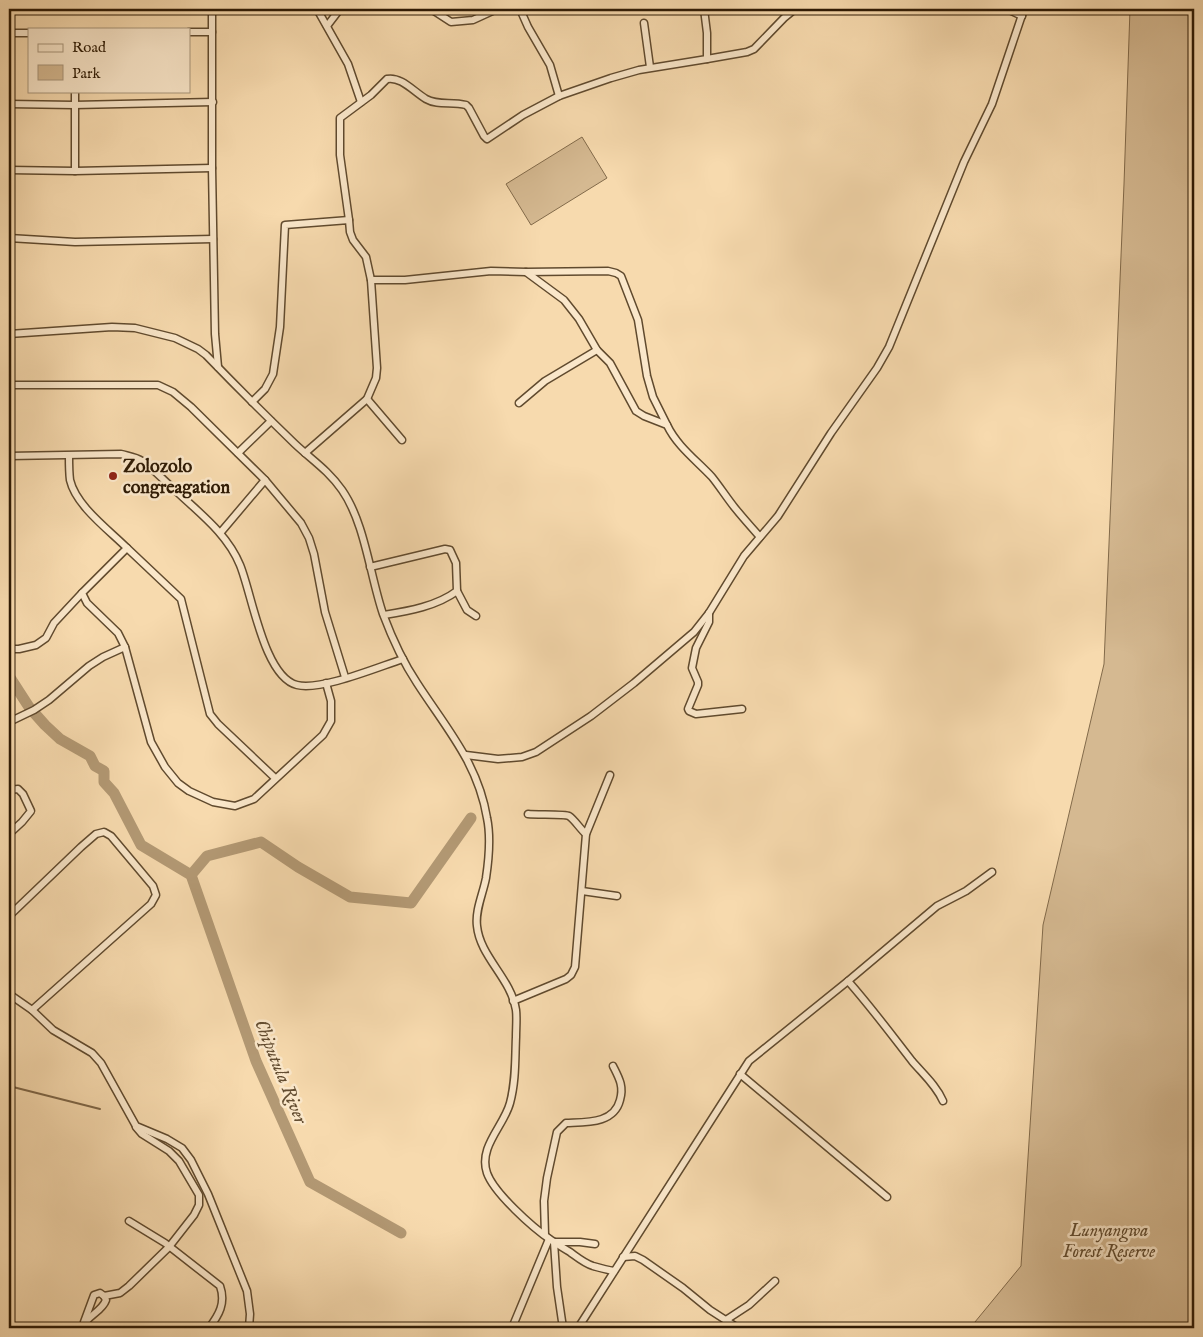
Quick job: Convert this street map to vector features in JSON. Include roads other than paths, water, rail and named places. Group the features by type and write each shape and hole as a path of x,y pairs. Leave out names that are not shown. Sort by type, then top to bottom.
{"street":[{"path":"212,9 213,239 215,334 218,367"},
{"path":"317,9 352,73 361,102"},
{"path":"327,26 340,9"},
{"path":"431,9 448,21 453,22 473,20 497,9"},
{"path":"520,9 550,65 559,96"},
{"path":"704,9 707,33 706,59"},
{"path":"305,453 367,399 376,378 377,368 370,280 366,258 353,240 350,232 340,155 340,118 344,113 371,95 387,79 396,79 427,100 466,105 484,136 488,139 523,114 559,96 611,78 650,67 747,52 754,49 795,9"},
{"path":"1007,9 1022,16"},
{"path":"466,755 498,759 514,758 547,746 591,716 634,683 694,632 709,613 744,556 778,516 831,433 890,347 964,162 992,104 1024,9"},
{"path":"644,23 650,67"},
{"path":"190,32 212,32"},
{"path":"9,33 28,33"},
{"path":"75,92 75,171"},
{"path":"9,104 74,105 213,102"},
{"path":"9,170 75,171 212,168"},
{"path":"252,402 265,389 273,374 280,327 285,225 349,220"},
{"path":"9,238 76,242 213,239"},
{"path":"370,280 405,280 490,271 608,271 621,276 638,320 647,376 653,396 672,436 680,447 690,453 713,479 735,509 760,537"},
{"path":"526,272 564,300 579,319 597,350 610,363 636,410 644,416 667,425"},
{"path":"9,334 112,327 136,328 176,338 198,349 218,367 305,453 328,471 344,492 354,511 384,615 403,659 466,755 482,793 488,818 490,838 486,877 477,912 477,928 485,951 501,974 516,1010 514,1083 506,1116 493,1136 486,1155 486,1171 492,1184 533,1227 592,1266 614,1271"},
{"path":"519,403 545,381 597,350"},
{"path":"9,385 152,385 165,388 191,407 265,480 301,523 309,538 325,612 345,678"},
{"path":"367,399 402,440"},
{"path":"238,453 271,420"},
{"path":"9,456 121,454 141,461 221,532 240,564 267,652 277,670 287,681 298,685 326,684 403,659"},
{"path":"69,456 70,479 76,494 90,512 181,599 210,714 218,724 275,778"},
{"path":"221,532 265,480"},
{"path":"9,649 36,645 46,638 54,622 127,548"},
{"path":"370,567 445,549 450,550 456,563 457,591 467,610 476,616"},
{"path":"384,615 440,602 457,591"},
{"path":"82,593 87,603 118,633 125,647 151,742 165,767 178,783 189,791 213,802 235,806 254,799 323,735 331,721 331,701 326,684"},
{"path":"709,613 709,622 696,648 692,668 698,685 688,709 689,712 696,714 742,709"},
{"path":"9,722 34,710 49,700 89,666 125,647"},
{"path":"513,1001 566,980 571,975 577,953 586,834 610,775"},
{"path":"9,790 18,789 23,794 30,811 22,822 9,834"},
{"path":"528,814 545,816 565,814 571,817 586,834"},
{"path":"9,916 96,834 104,832 112,836 154,886 156,895 151,904 32,1010"},
{"path":"578,1328 749,1061 848,982 937,906 966,891 992,872"},
{"path":"582,891 617,896"},
{"path":"848,982 938,1090 943,1101"},
{"path":"9,994 32,1010 53,1030 92,1053 101,1062 136,1126 142,1134 169,1151 179,1161 200,1195 199,1205 194,1215 169,1246 120,1294 104,1296 100,1293 94,1295 83,1325"},
{"path":"563,1328 544,1201 547,1178 557,1132 566,1123 600,1120 615,1112 620,1102 622,1086 613,1066"},
{"path":"740,1074 887,1197"},
{"path":"136,1126 167,1139 182,1148 191,1160 208,1194 247,1291 250,1314 249,1328"},
{"path":"129,1221 169,1246 220,1286 222,1306 218,1316 209,1328"},
{"path":"549,1239 595,1244"},
{"path":"512,1328 549,1239"},
{"path":"623,1257 635,1256 643,1260 738,1328"},
{"path":"726,1320 749,1305 775,1281"},
{"path":"83,1325 104,1305 106,1300 104,1296"}],"waterway":[{"name":"Chiputula River","path":"9,676 29,707 45,725 60,739 90,756 95,766 104,771 104,782 114,793 141,845 191,875 256,1061 310,1182 401,1233"},
{"name":"Chiputula River","path":"191,875 207,856 261,842 298,867 350,897 411,903 471,818"},
{"path":"9,1086 100,1109"}],"place":[{"name":"Zolozolo congreagation","path":"113,476"}],"park label":[{"name":"Lunyangwa Forest Reserve","path":"1109,1240"}]}
